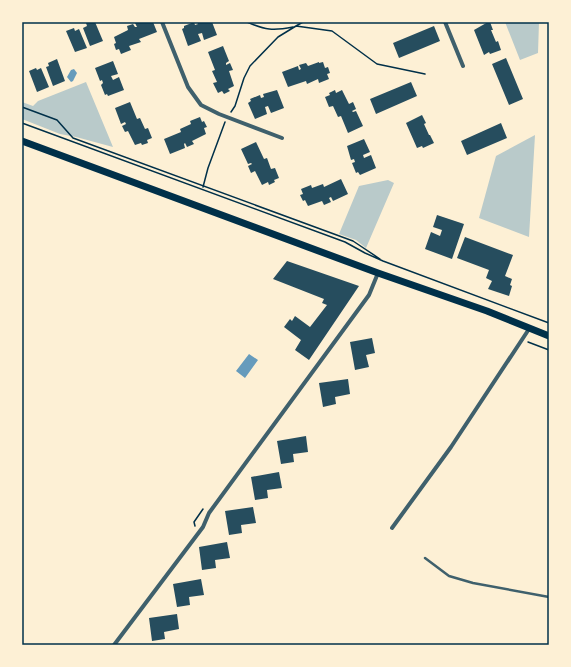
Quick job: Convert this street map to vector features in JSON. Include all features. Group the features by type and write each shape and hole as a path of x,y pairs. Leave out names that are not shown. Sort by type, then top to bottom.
{"main road":[{"path":"22,141 378,273 487,311 549,336"}],"street":[{"path":"162,22 188,87 201,105 227,117 282,138"},
{"path":"445,22 463,66"},
{"path":"114,645 203,527 209,513 369,295 378,273"},
{"path":"392,528 451,447 529,328"}],"lane":[{"path":"425,558 450,576 473,583 549,597"}],"path":[{"path":"247,22 262,29 280,30 296,26 332,32 377,64 425,74"},
{"path":"203,187 208,168 227,117 235,106 244,78 250,66 278,37 304,22"},
{"path":"22,107 57,120 73,138 353,241 383,261"},
{"path":"22,123 345,242 365,254 549,324"},
{"path":"522,339 549,350"}],"shaded area":[{"path":"505,22 539,22 538,53 520,60"},
{"path":"86,82 113,147 60,134 22,119 22,102 33,106 38,101"},
{"path":"535,135 529,237 479,218 496,156"},
{"path":"388,180 394,183 366,248 356,240 339,234 359,186"}],"water":[{"path":"74,69 77,73 71,82 67,77 71,70"},
{"path":"249,354 258,360 245,378 236,371"}],"building":[{"path":"95,22 103,41 90,46 83,28 87,26 86,23"},
{"path":"153,22 157,32 139,39 141,42 129,46 131,50 121,54 119,49 116,50 114,37 128,30 127,26 133,24 137,27 135,23"},
{"path":"194,22 195,25 198,24 197,22 212,22 217,35 204,40 202,33 198,34 201,41 188,46 182,29 184,26"},
{"path":"490,22 493,30 491,30 496,42 498,41 501,50 490,54 489,52 484,55 474,30"},
{"path":"434,26 440,41 399,58 393,43"},
{"path":"74,28 75,31 79,29 87,48 75,52 66,31"},
{"path":"223,46 229,61 226,65 230,63 233,70 229,71 234,86 228,89 230,91 224,94 222,91 218,93 213,83 217,82 212,71 215,70 208,52"},
{"path":"506,58 523,99 509,105 492,64"},
{"path":"57,59 65,81 53,86 46,67 49,66 48,63"},
{"path":"113,61 118,74 111,76 113,80 119,77 124,90 108,96 107,94 105,95 101,85 103,83 102,80 100,81 95,68"},
{"path":"323,62 325,68 328,67 330,73 327,74 329,79 319,83 318,79 307,84 306,81 288,87 282,72 298,66 299,70 301,69 299,65 306,63 308,66"},
{"path":"36,68 37,70 41,68 49,87 37,92 29,71"},
{"path":"411,82 417,96 376,114 370,99"},
{"path":"277,90 284,108 271,113 268,106 265,107 267,114 255,119 248,103 251,101 250,99 260,95 261,98 264,97 263,94"},
{"path":"335,90 336,93 342,90 349,104 353,102 356,109 352,111 356,111 363,126 348,133 341,116 338,117 333,106 329,107 325,97 330,95 329,93"},
{"path":"130,102 137,119 140,118 145,129 148,128 152,138 147,140 148,143 135,145 128,131 125,132 122,126 126,124 125,122 121,124 115,108"},
{"path":"422,115 426,123 424,124 434,143 423,148 422,146 417,148 406,123"},
{"path":"200,117 202,122 204,121 207,127 204,128 206,134 192,141 194,144 187,147 185,143 185,148 170,154 164,139 181,132 180,129 191,124 190,121"},
{"path":"501,123 507,138 467,155 461,141"},
{"path":"364,139 370,152 363,155 364,158 371,155 376,168 360,175 358,172 356,173 352,163 355,162 354,159 351,160 347,146"},
{"path":"256,142 264,159 267,158 271,169 275,168 279,178 274,180 275,182 269,185 268,182 262,185 255,171 251,173 248,166 252,164 248,164 241,149"},
{"path":"341,179 348,194 333,201 331,197 329,198 331,202 324,205 322,201 308,206 300,195 303,194 301,189 311,185 312,188 323,184 324,187"},
{"path":"437,215 464,224 452,259 425,249 431,232 440,236 442,230 433,227"},
{"path":"465,237 513,255 505,276 512,279 510,285 512,286 509,296 488,289 492,281 486,278 489,270 457,258"},
{"path":"287,261 359,286 309,360 295,350 301,340 284,327 290,319 292,321 295,316 310,327 327,305 322,303 324,299 273,279"},
{"path":"372,338 375,353 366,355 369,367 355,370 350,342"},
{"path":"348,379 350,394 335,397 336,404 323,407 319,383"},
{"path":"306,436 308,452 293,454 294,462 281,464 277,441"},
{"path":"279,472 282,488 267,490 268,498 255,500 251,477"},
{"path":"253,507 256,523 241,525 242,533 229,535 225,511"},
{"path":"227,542 230,558 215,560 216,568 202,570 199,547"},
{"path":"201,579 204,595 189,597 190,605 177,607 173,584"},
{"path":"177,614 179,629 164,632 165,639 152,641 149,618"}]}
